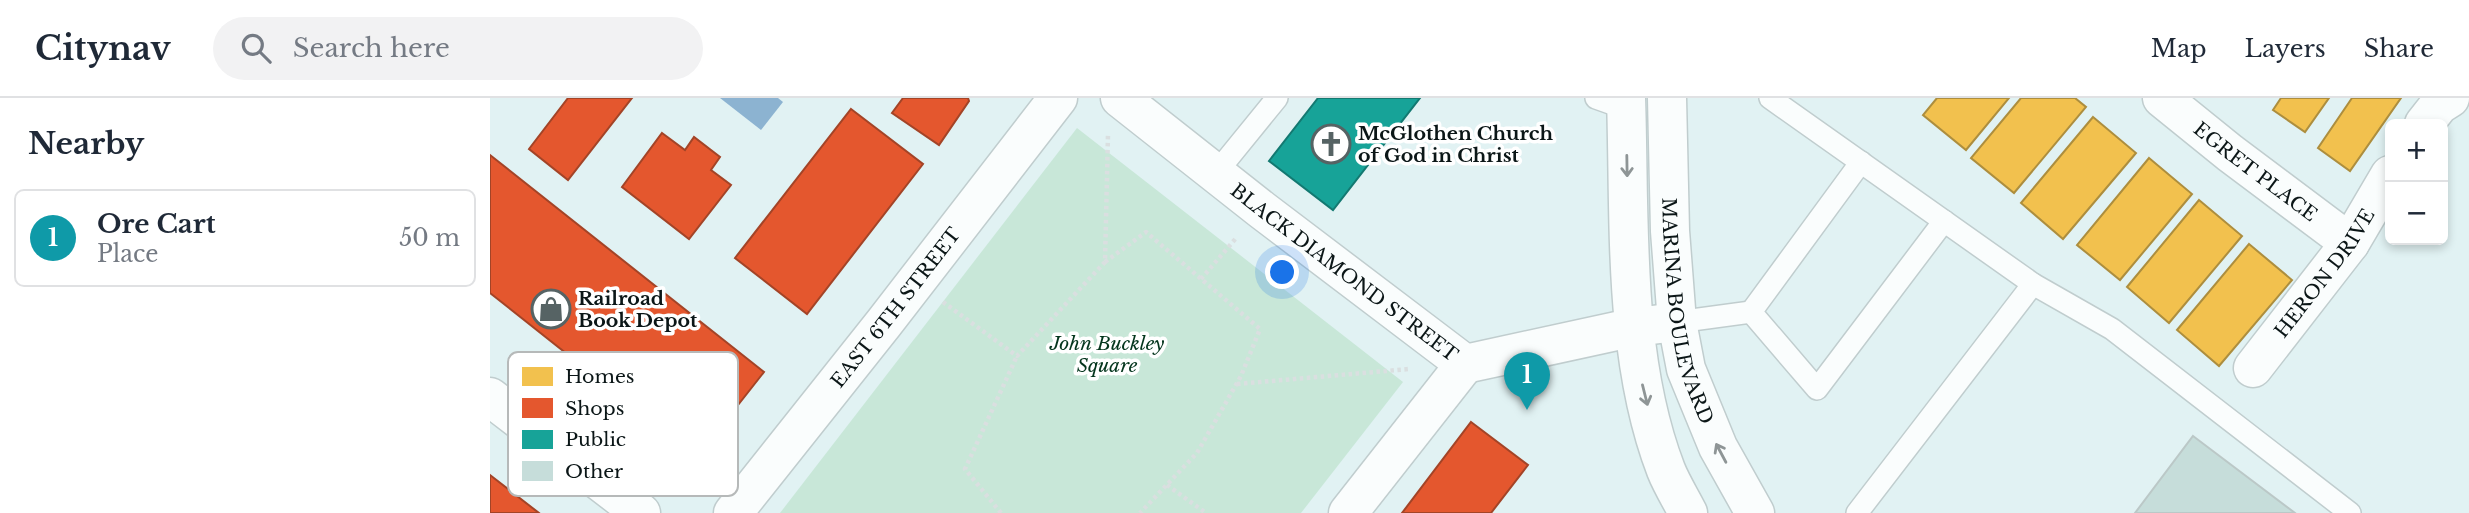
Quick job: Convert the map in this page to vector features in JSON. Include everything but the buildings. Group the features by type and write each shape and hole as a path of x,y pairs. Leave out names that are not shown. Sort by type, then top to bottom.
{"street":[{"name":"EAST 6TH STREET","path":"733,513 1058,98"},
{"name":"MARINA BOULEVARD","path":"1667,98 1670,231 1677,322 1686,369 1717,447 1755,513"},
{"name":"EGRET PLACE","path":"2162,98 2350,243"},
{"path":"2428,119 2439,105 2451,98"},
{"path":"1616,102 1635,327 1643,389 1666,470 1688,513"},
{"name":"BLACK DIAMOND STREET","path":"1114,112 1216,173 1465,364 1635,327 1677,322"},
{"name":"HERON DRIVE","path":"2253,368 2350,243 2386,182"},
{"path":"1348,513 1465,364"},
{"path":"490,397 508,411"},
{"path":"619,496 641,513"}],"lane":[{"path":"1216,173 1277,98"},
{"path":"1770,98 2033,284 2112,329 2350,513"},
{"path":"1677,322 1751,312 1861,162"},
{"path":"1751,312 1817,389 1944,221"},
{"path":"1857,513 2033,284"}],"path":[{"path":"1105,262 1114,112"},
{"path":"1201,279 1262,210"},
{"path":"999,512 965,469 1017,356 1105,262 1146,232 1260,329 1237,383 1197,453 1140,513"},
{"path":"916,282 1017,356"},
{"path":"1237,383 1412,369"},
{"path":"1167,485 1206,513"}],"green space":[{"name":"John Buckley Square","path":"1077,128 1403,382 1301,513 780,513"}],"water":[{"path":"720,98 778,98 783,102 761,130"}],"place":[{"name":"McGlothen Church of God in Christ","path":"1331,144"},
{"name":"Railroad Book Depot","path":"551,309"},
{"name":"Ore Cart","path":"1527,410"}]}
